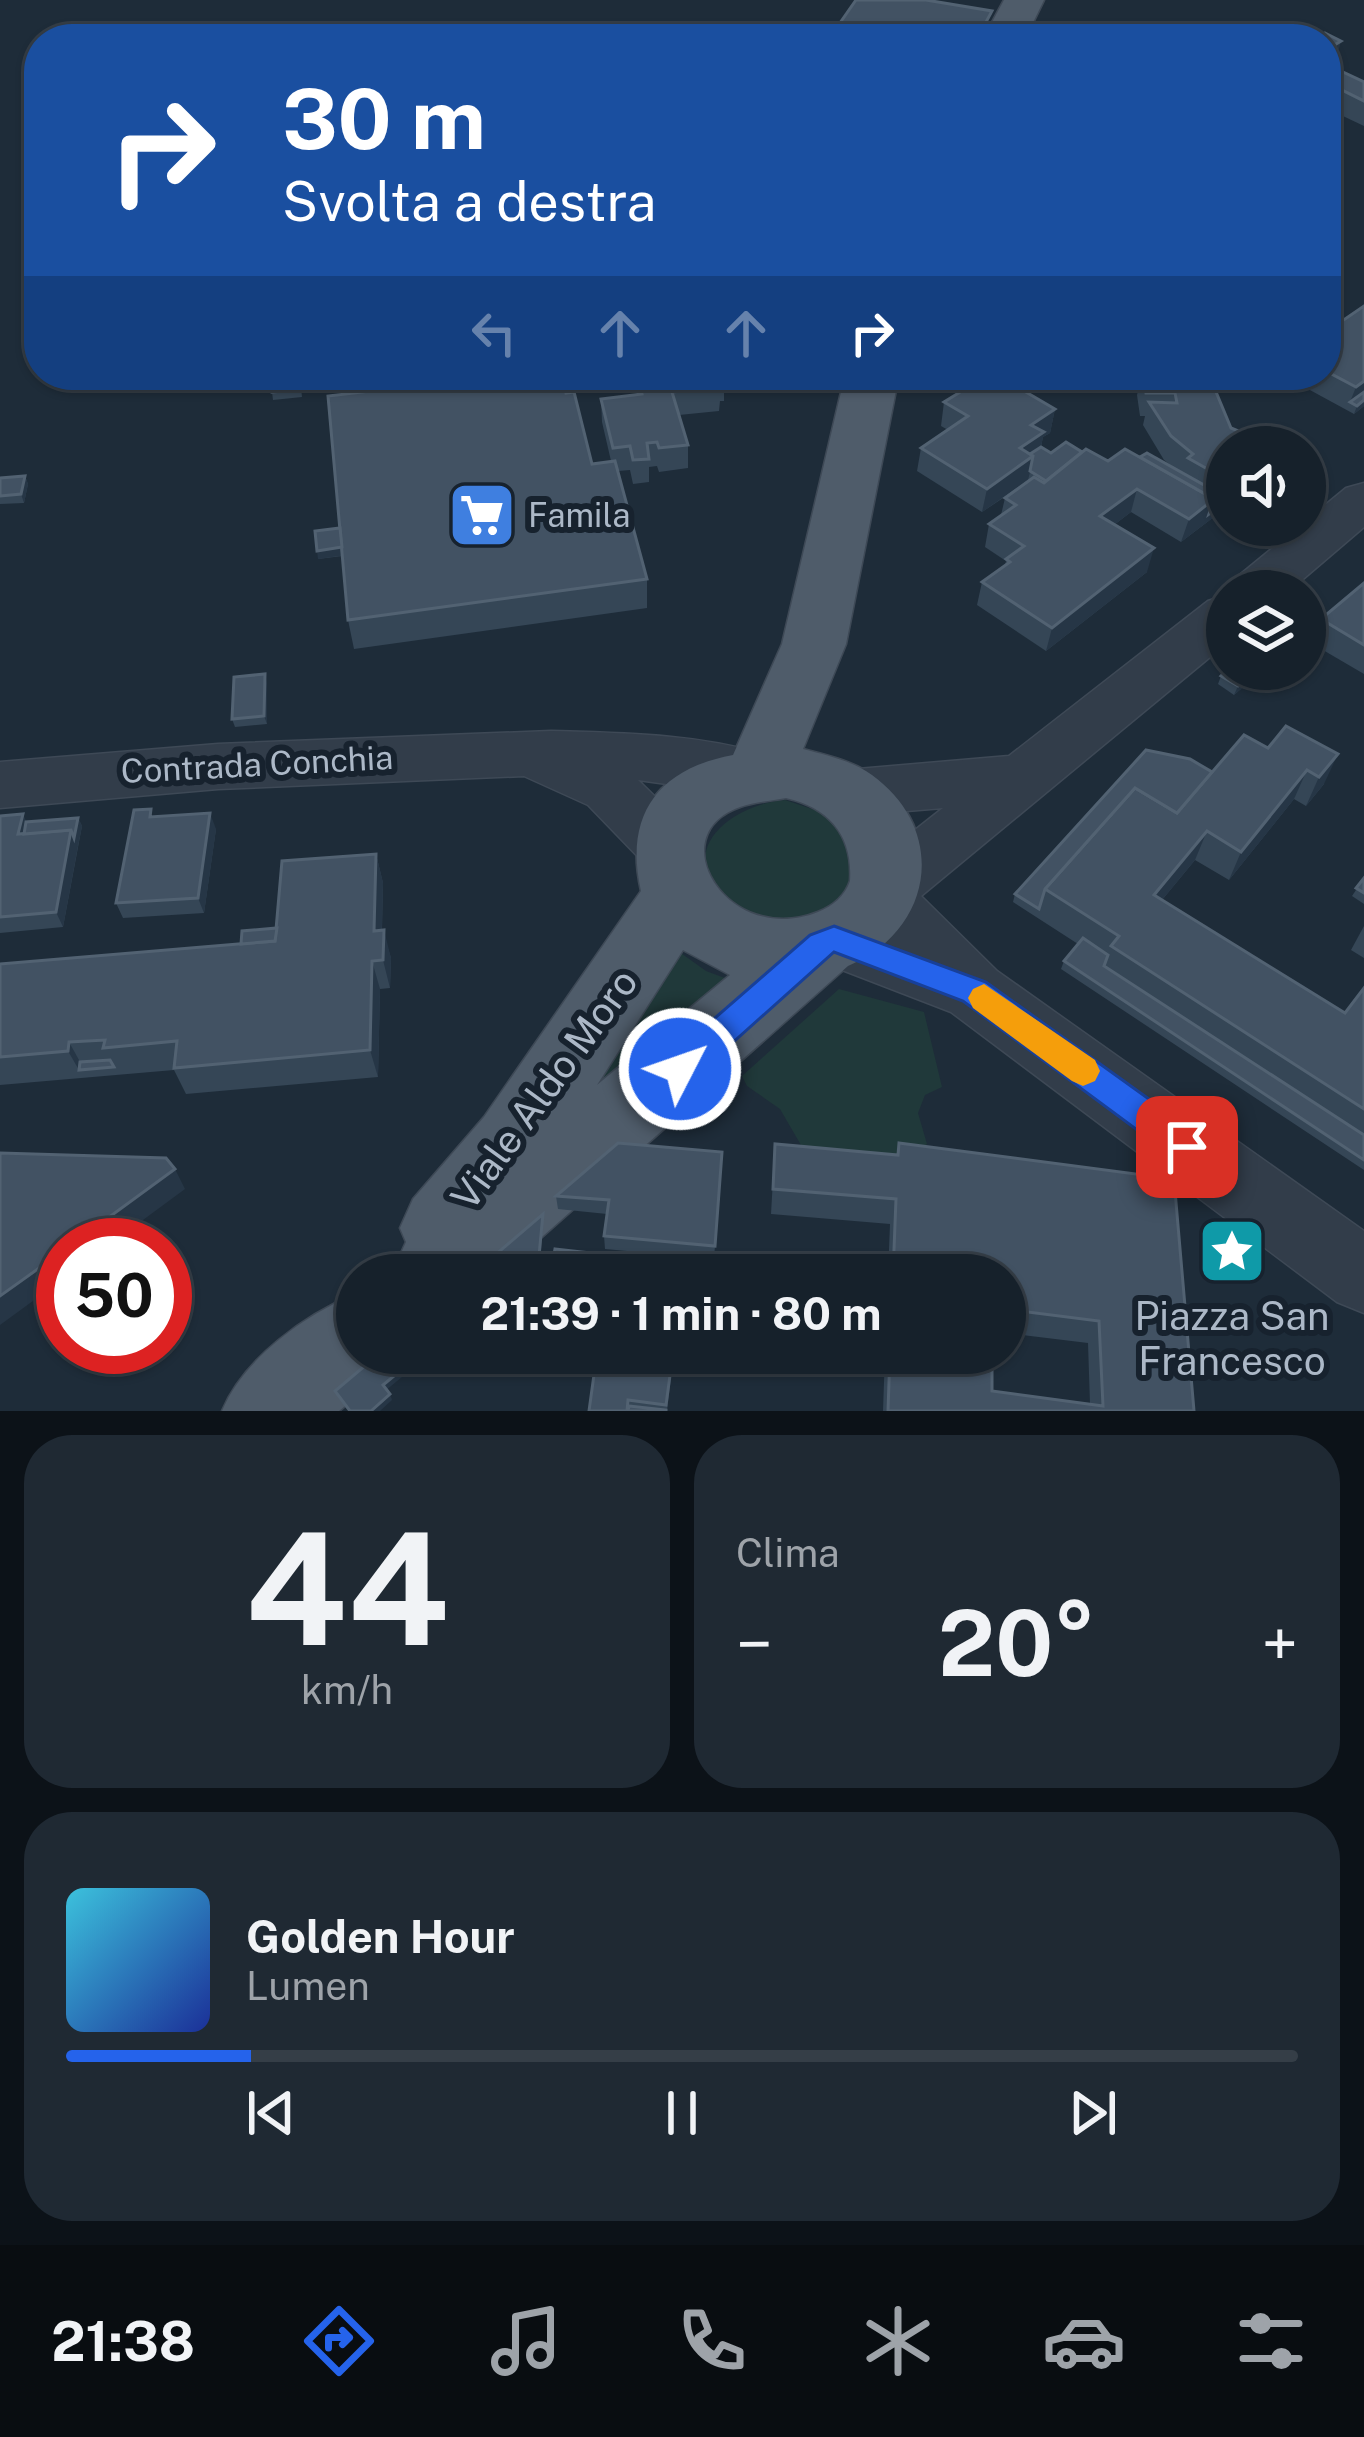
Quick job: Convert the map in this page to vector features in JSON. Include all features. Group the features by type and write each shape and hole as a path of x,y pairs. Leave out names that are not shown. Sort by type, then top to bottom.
{"main road":[{"path":"840,790 810,692 814,644 869,390"},
{"path":"756,773 814,644"},
{"path":"786,772 840,790 868,813 883,837 889,863 856,917 792,952 724,940 697,922 672,873 676,820 695,798 722,782 756,773 786,772"},
{"name":"Viale Aldo Moro","path":"421,1254 513,1144 672,873"},
{"name":"Viale Aldo Moro","path":"459,1254 856,917"}],"street":[{"path":"1280,570 1364,500"},
{"path":"1206,631 1020,778 856,917 974,991 1364,1276"},
{"name":"Contrada Conchia","path":"0,785 116,770 515,752 667,756 756,773"},
{"name":"Contrada Conchia","path":"515,752 609,789 672,873"},
{"path":"840,790 1020,778"}],"green space":[{"path":"785,800 830,815 856,850 851,886 841,902 810,919 771,919 735,905 709,877 705,859 718,830 732,818"},
{"path":"671,946 706,971 749,987 595,1087"},
{"path":"839,989 924,1012 942,1087 925,1095 918,1113 927,1144 908,1160 805,1152 780,1109 747,1086 742,1076"}],"building":[{"path":"856,0 926,0 992,11 985,24 839,24"},
{"path":"1341,71 1364,82 1364,101 1341,90"},
{"path":"1364,306 1364,381 1356,387 1341,379 1341,322"},
{"name":"Famila","path":"379,390 574,392 592,464 615,461 647,579 348,620 328,396"},
{"path":"641,390 691,390 672,392 688,445 659,448 657,442 647,443 649,459 633,460 630,446 613,448 601,399 642,394"},
{"path":"964,390 1023,390 1055,409 1031,425 1044,432 1020,448 1033,456 987,489 921,448 968,416 944,402"},
{"path":"1146,390 1215,390 1230,426 1206,426 1206,468 1188,458 1193,454 1171,436 1149,402 1177,403 1175,393"},
{"path":"1364,392 1357,406 1350,402"},
{"path":"1066,442 1082,452 1046,481 1030,471 1030,454 1041,447 1051,453"},
{"path":"1086,449 1108,461 1125,449 1206,495 1206,505 1189,519 1137,489 1100,516 1154,548 1052,628 982,582 1024,546 989,524 1016,505 1005,498 1034,477 1044,483"},
{"path":"1147,453 1206,486 1206,494 1140,457"},
{"path":"25,476 21,494 0,496 0,478"},
{"path":"340,528 342,547 317,551 315,531"},
{"path":"1364,583 1364,645 1326,622 1326,615"},
{"path":"265,674 264,716 232,719 234,677"},
{"path":"1286,726 1338,754 1319,777 1307,770 1241,852 1207,831 1154,895 1345,1013 1364,988 1364,1109 1111,946 1119,936 1045,889 1135,788 1177,813 1244,735 1268,748"},
{"path":"1146,750 1190,759 1212,772 1177,813 1135,788 1045,889 1039,909 1015,894"},
{"path":"151,809 150,817 210,813 198,898 116,903 134,810"},
{"path":"23,814 18,834 71,830 56,912 0,917 0,816"},
{"path":"78,818 74,838 71,830 24,834 26,822"},
{"path":"376,854 374,931 384,930 383,960 372,961 370,1050 174,1068 177,1041 103,1048 105,1040 69,1042 68,1051 0,1057 0,964 275,941 282,861"},
{"path":"277,928 275,941 241,944 242,931"},
{"path":"1083,938 1108,955 1104,966 1364,1135 1364,1160 1064,961"},
{"path":"110,1060 114,1067 79,1070 80,1062"},
{"path":"618,1143 722,1152 715,1246 604,1236 609,1200 556,1196"},
{"path":"899,1143 1174,1179 1194,1411 888,1411 889,1374 992,1374 992,1391 1103,1406 1099,1321 1026,1312 1026,1254 894,1254 896,1199 773,1189 775,1144 898,1155"},
{"path":"0,1153 166,1158 175,1169 108,1218 36,1218 36,1270 0,1296"},
{"path":"543,1214 539,1254 496,1254"},
{"path":"555,1249 600,1254 554,1254"},
{"path":"355,1374 396,1374 383,1385 390,1394 371,1411 350,1411 335,1391"},
{"path":"594,1374 670,1374 666,1405 628,1400 627,1411 589,1411"},
{"path":"629,1406 666,1410 666,1411 628,1411"}],"slow traffic":[{"path":"984,998 1083,1071"}],"place":[{"name":"Famila","path":"482,515"},
{"name":"Piazza San Francesco","path":"1232,1251"}],"route":[{"path":"680,1069 821,944 834,939 974,991 1187,1147"}]}
